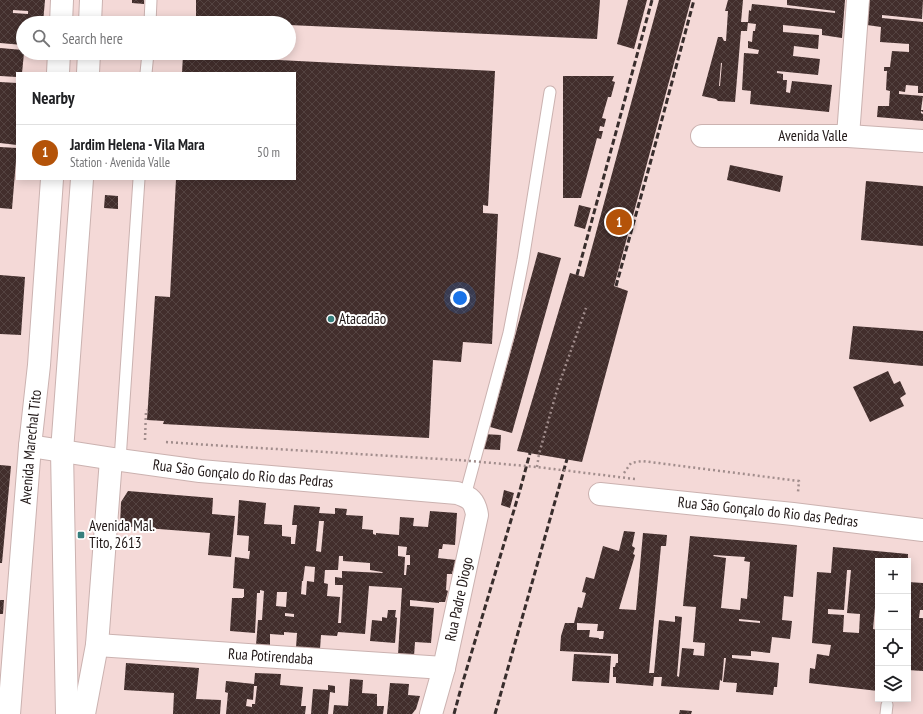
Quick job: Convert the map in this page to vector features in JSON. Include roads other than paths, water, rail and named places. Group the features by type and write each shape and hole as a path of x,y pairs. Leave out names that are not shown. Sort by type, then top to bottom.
{"street":[{"path":"61,16 62,0"},
{"path":"91,16 92,0"},
{"path":"848,136 858,0"},
{"path":"58,72 59,60"},
{"path":"88,72 89,60"},
{"name":"Avenida Valle","path":"702,136 848,136 923,141"},
{"name":"Avenida Marechal Tito","path":"9,714 30,446 39,365 52,180"},
{"name":"Avenida Marechal Tito","path":"67,714 62,451 82,180"},
{"name":"Rua São Gonçalo do Rio das Pedras","path":"30,446 200,471 461,494"},
{"path":"84,714 97,645 115,459"},
{"name":"Rua Padre Diogo","path":"431,714 444,668 477,515 476,507 472,500 461,494"},
{"name":"Rua São Gonçalo do Rio das Pedras","path":"606,494 923,530"},
{"name":"Rua Potirendaba","path":"97,645 444,668"}],"lane":[{"path":"150,16 151,0"},
{"path":"146,72 147,60"},
{"path":"461,494 509,333 524,260 550,92"},
{"path":"115,459 139,180"}],"railway":[{"path":"577,275 652,0"},
{"path":"616,286 694,0"},
{"path":"454,714 530,453"},
{"path":"495,714 567,459"}],"place":[{"name":"Jardim Helena - Vila Mara","path":"619,222"},
{"name":"Atacadão","path":"331,319"},
{"name":"Avenida Mal. Tito, 2613","path":"81,535"}]}
